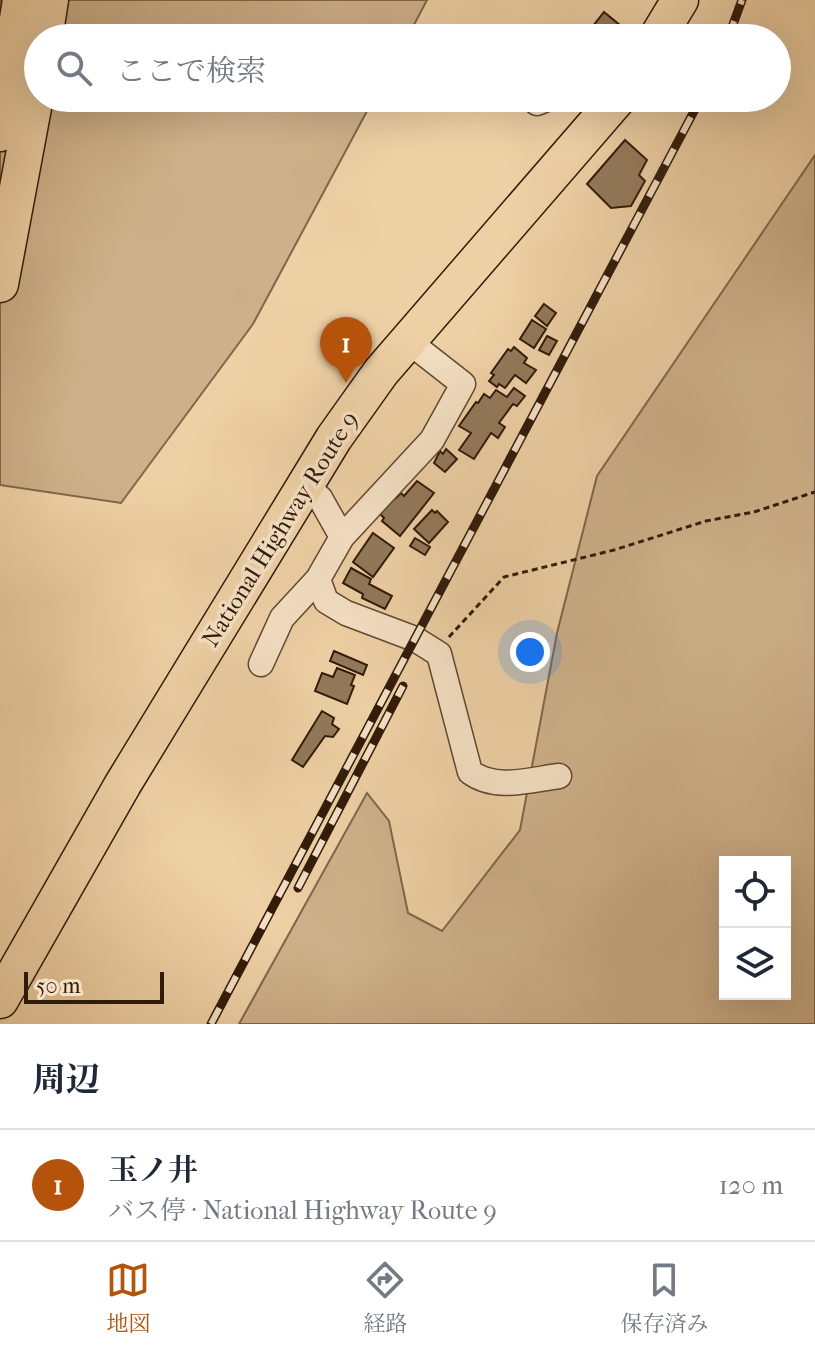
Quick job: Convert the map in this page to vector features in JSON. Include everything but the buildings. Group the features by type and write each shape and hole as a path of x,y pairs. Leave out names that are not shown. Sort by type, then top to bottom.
{"highway":[{"path":"0,133 21,0"},
{"path":"46,24 50,0"},
{"path":"665,24 680,0"},
{"path":"0,284 32,112"},
{"name":"National Highway Route 9","path":"0,1000 123,784 305,485 358,405 408,341 606,112"}],"street":[{"path":"261,664 282,618 318,579 342,537 432,440 463,384 408,341"},
{"path":"305,485 320,498 342,537"},
{"path":"318,579 326,601 415,639 439,654 470,772 480,779 501,784 559,776"}],"path":[{"path":"439,654 443,644 504,577 614,550 706,521 754,512 815,492"}],"shaded area":[{"path":"0,0 427,0 414,24 24,24 24,112 367,112 253,324 121,503 0,485"},
{"path":"815,155 815,1024 239,1024 367,793 389,821 408,913 442,931 520,830 557,633 597,476"}],"railway":[{"path":"733,24 742,0"},
{"path":"211,1024 694,112"},
{"path":"298,888 403,686"}],"place":[{"name":"玉ノ井","path":"346,383"}]}
